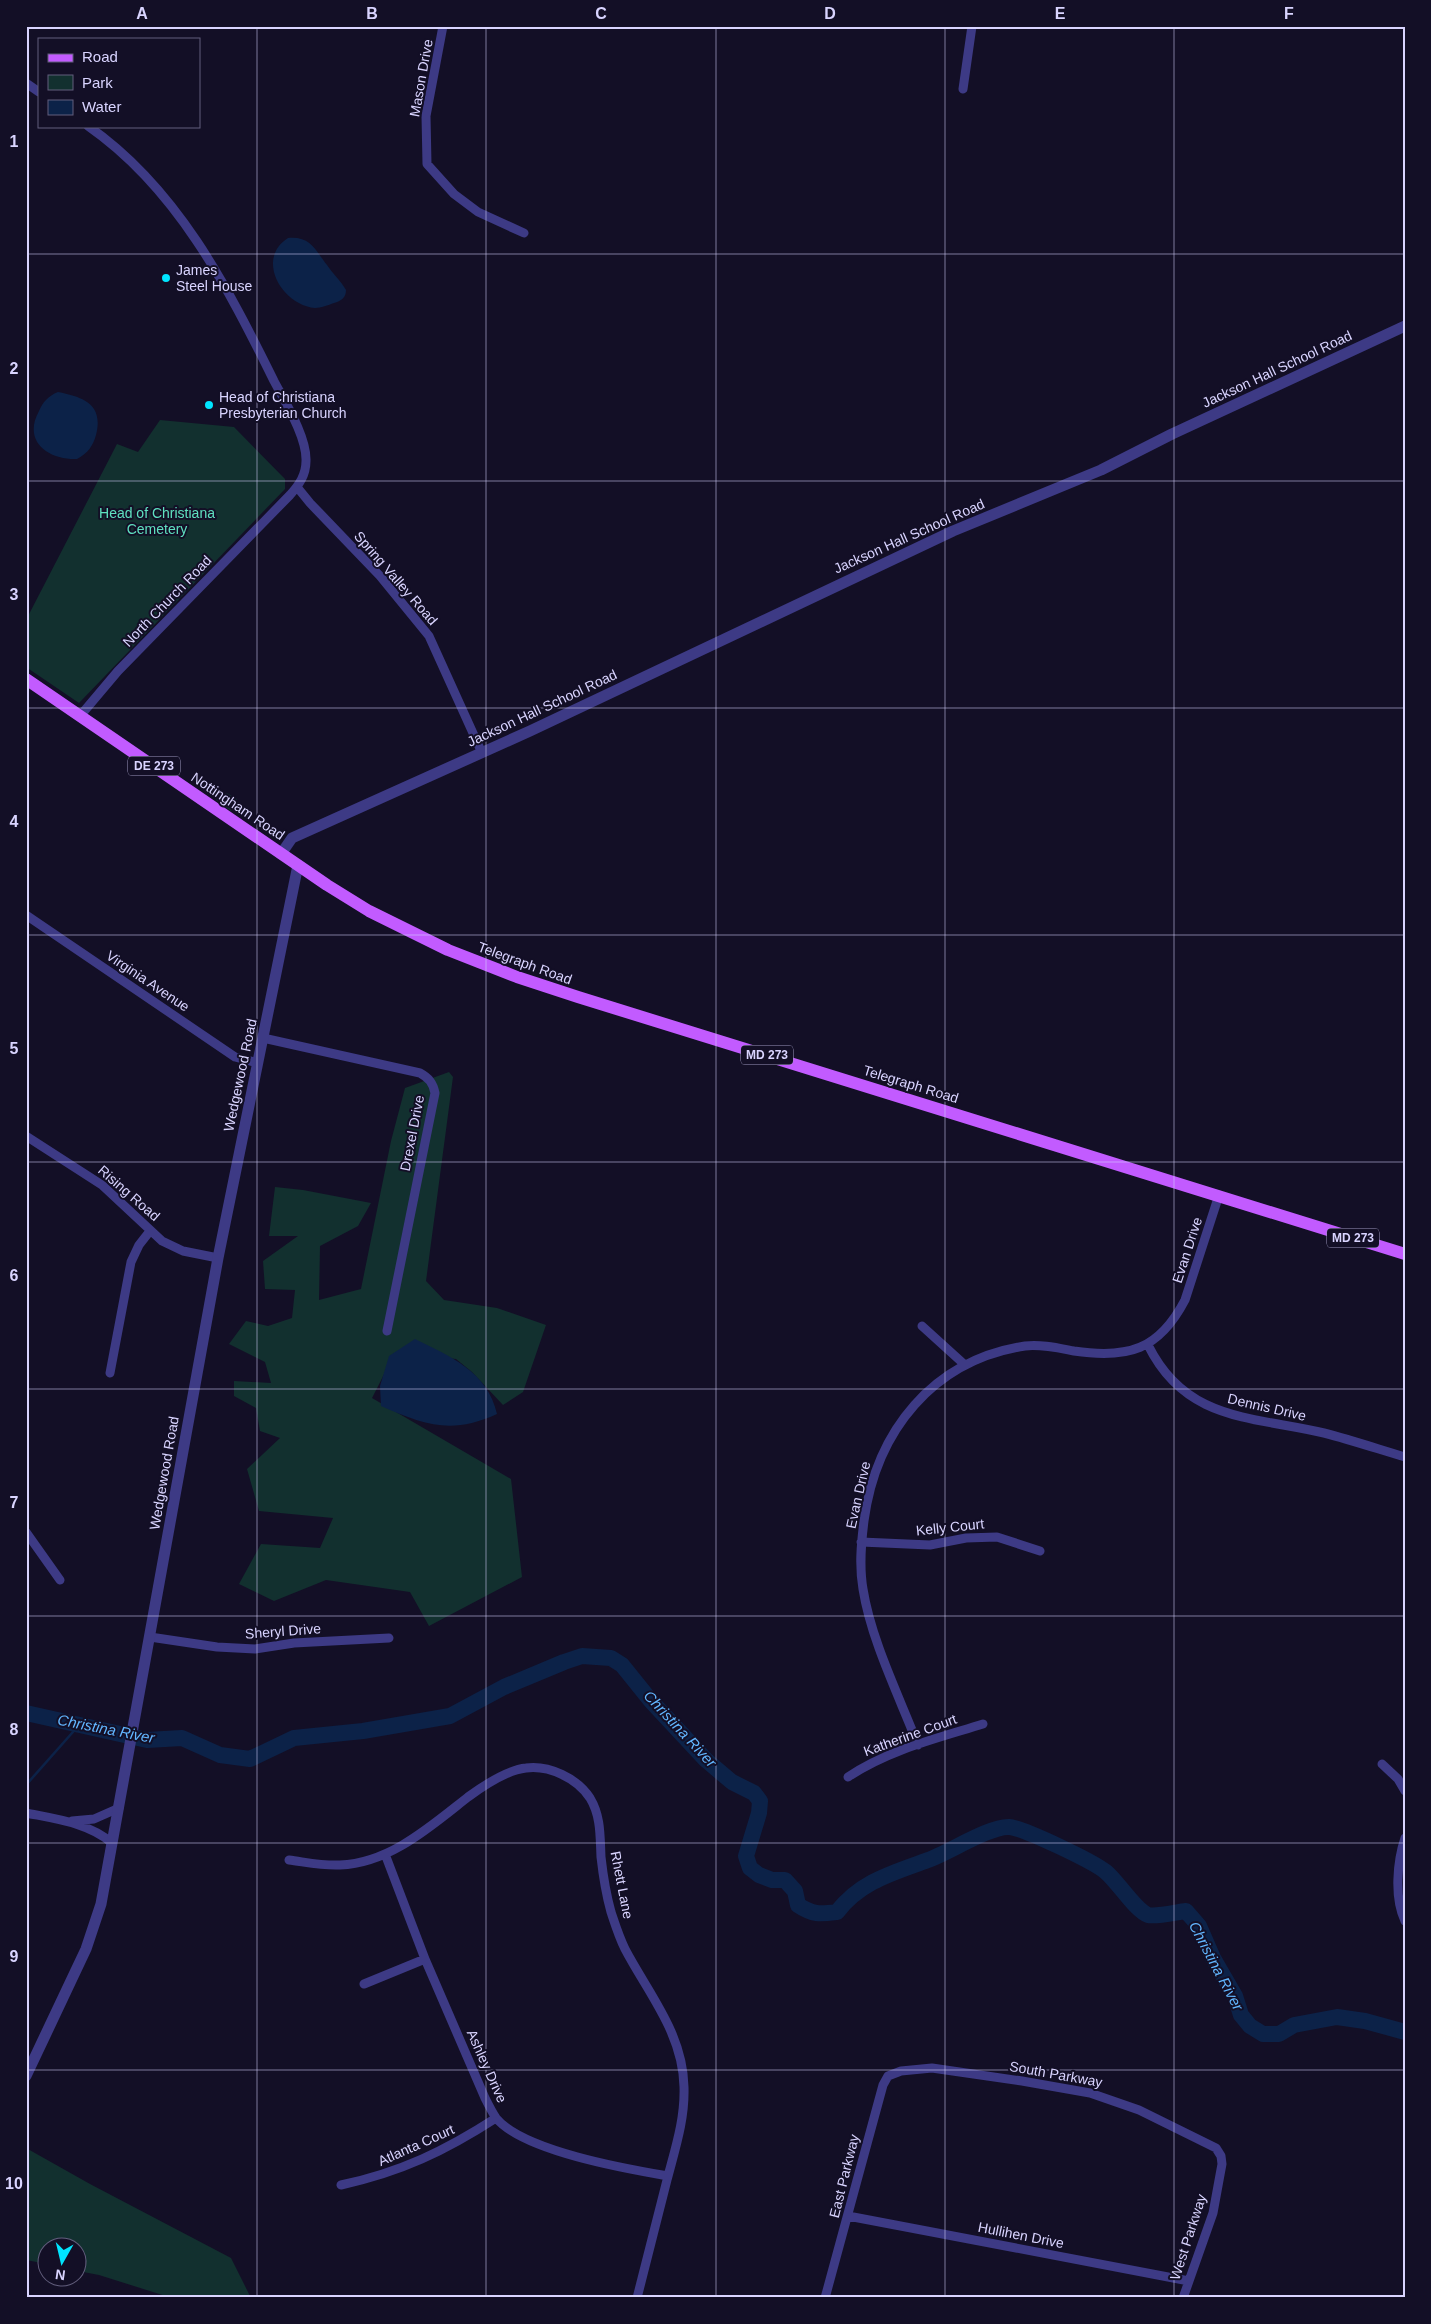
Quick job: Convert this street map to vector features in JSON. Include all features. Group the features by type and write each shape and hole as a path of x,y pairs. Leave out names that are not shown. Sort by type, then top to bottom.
{"main road":[{"name":"Nottingham Road","path":"26,679 281,854 351,900 412,934"},
{"name":"Telegraph Road","path":"412,934 490,967 578,997 1405,1254"}],"street":[{"name":"Mason Drive","path":"444,26 426,116 428,164 454,194 478,212 524,233"},
{"path":"963,89 972,26"},
{"path":"26,84 38,91"},
{"path":"91,128 126,156 152,182 193,235 225,285 280,392 302,441 306,455 305,468 297,487"},
{"name":"Jackson Hall School Road","path":"281,854 292,838 482,753 962,528 1101,470 1172,434 1405,326"},
{"name":"North Church Road","path":"80,716 108,682 297,487"},
{"name":"Spring Valley Road","path":"297,487 380,576 429,636 482,753"},
{"name":"Wedgewood Road","path":"26,2076 86,1949 101,1904 218,1258 298,865"},
{"name":"Virginia Avenue","path":"26,915 235,1057 258,1063"},
{"name":"Drexel Drive","path":"263,1038 420,1073 428,1078 433,1086 435,1093 387,1331"},
{"name":"Rising Road","path":"26,1136 102,1186 162,1242 178,1249 218,1258"},
{"name":"Evan Drive","path":"918,1745 872,1626 862,1580 862,1542 871,1486 887,1444 899,1424 923,1396 965,1365 985,1356 1027,1346 1046,1346 1096,1354 1132,1352 1148,1345 1164,1332 1186,1300 1219,1195"},
{"path":"110,1373 131,1262 139,1245 150,1231"},
{"path":"922,1326 965,1365"},
{"name":"Dennis Drive","path":"1148,1345 1158,1365 1172,1381 1212,1409 1247,1419 1324,1434 1405,1457"},
{"path":"26,1532 60,1580"},
{"name":"Kelly Court","path":"862,1542 930,1546 966,1538 989,1537 1015,1541 1040,1551"},
{"name":"Sheryl Drive","path":"150,1637 216,1647 254,1649 294,1643 389,1638"},
{"name":"Katherine Court","path":"848,1776 862,1767 918,1745 983,1724"},
{"path":"1382,1764 1398,1779 1405,1791"},
{"name":"Rhett Lane","path":"288,1860 339,1866 360,1863 385,1854 418,1835 476,1792 517,1770 525,1768 547,1770 572,1780 582,1788 595,1808 598,1817 604,1877 620,1939 667,2021 682,2068 684,2104 679,2140 637,2298"},
{"path":"69,1821 94,1820 119,1808"},
{"path":"26,1813 69,1821 104,1836 112,1843"},
{"path":"1405,1838 1402,1846 1399,1897 1400,1911 1405,1921"},
{"name":"Ashley Drive","path":"385,1854 425,1959 479,2086 496,2118 525,2138 545,2146 633,2170 668,2176"},
{"path":"364,1984 425,1959"},
{"name":"South Parkway","path":"901,2071 932,2068 1022,2080 1106,2097 1202,2139 1216,2148 1221,2156"},
{"name":"East Parkway","path":"824,2298 883,2085 888,2076 901,2071"},
{"name":"Atlanta Court","path":"341,2185 407,2167 458,2142 496,2118"},
{"name":"West Parkway","path":"1183,2298 1213,2214 1222,2164 1221,2156"},
{"name":"Hullihen Drive","path":"848,2216 1189,2281"}],"green space":[{"name":"Head of Christiana Cemetery","path":"160,420 234,427 285,479 285,489 79,703 26,667 26,620 117,444 138,452"},
{"path":"227,793 237,799 231,811 216,800 221,795"},
{"path":"449,1072 453,1077 426,1281 444,1300 497,1308 546,1325 523,1392 503,1405 472,1372 456,1359 395,1353 372,1398 511,1479 522,1577 429,1626 410,1592 326,1580 274,1601 239,1584 261,1544 320,1548 333,1518 259,1511 247,1469 280,1438 260,1431 256,1408 234,1396 234,1381 271,1383 265,1362 229,1344 246,1321 268,1326 292,1318 295,1290 265,1289 263,1261 298,1236 269,1236 275,1187 303,1190 371,1203 358,1226 320,1246 319,1300 361,1289 391,1141 405,1088"},
{"path":"26,2148 231,2258 251,2298 172,2298 88,2273 88,2236 38,2236 38,2262 26,2260"}],"water":[{"path":"288,238 302,239 312,245 346,290 343,299 320,308 315,308 303,305 292,299 283,290 273,269 274,257 278,247"},
{"path":"58,392 76,396 83,400 94,409 97,416 98,424 93,443 87,452 77,459 57,456 48,452 36,440 34,432 35,422 39,411 51,395"},
{"path":"415,1339 454,1359 476,1376 492,1399 497,1414 466,1424 452,1426 425,1422 381,1406 380,1386 389,1356"}],"waterway":[{"name":"Christina River","path":"26,1713 147,1740 182,1738 220,1755 250,1759 294,1738 363,1731 450,1716 504,1687 564,1662 582,1656 611,1658 622,1665 651,1701 706,1760 732,1782 754,1793 760,1801 759,1813 746,1856 750,1868 759,1875 772,1880 785,1880 795,1891 798,1905 808,1911 821,1913 837,1912 846,1901 878,1879 936,1857 991,1831 1009,1827 1043,1839 1099,1867 1111,1877 1138,1908 1148,1915 1186,1911 1199,1926 1213,1958 1235,1996 1241,2015 1250,2026 1263,2034 1279,2034 1294,2025 1337,2017 1365,2021 1405,2032"},
{"path":"26,1785 80,1724"}],"place":[{"name":"James Steel House","path":"166,278"},
{"name":"Head of Christiana Presbyterian Church","path":"209,405"}]}
